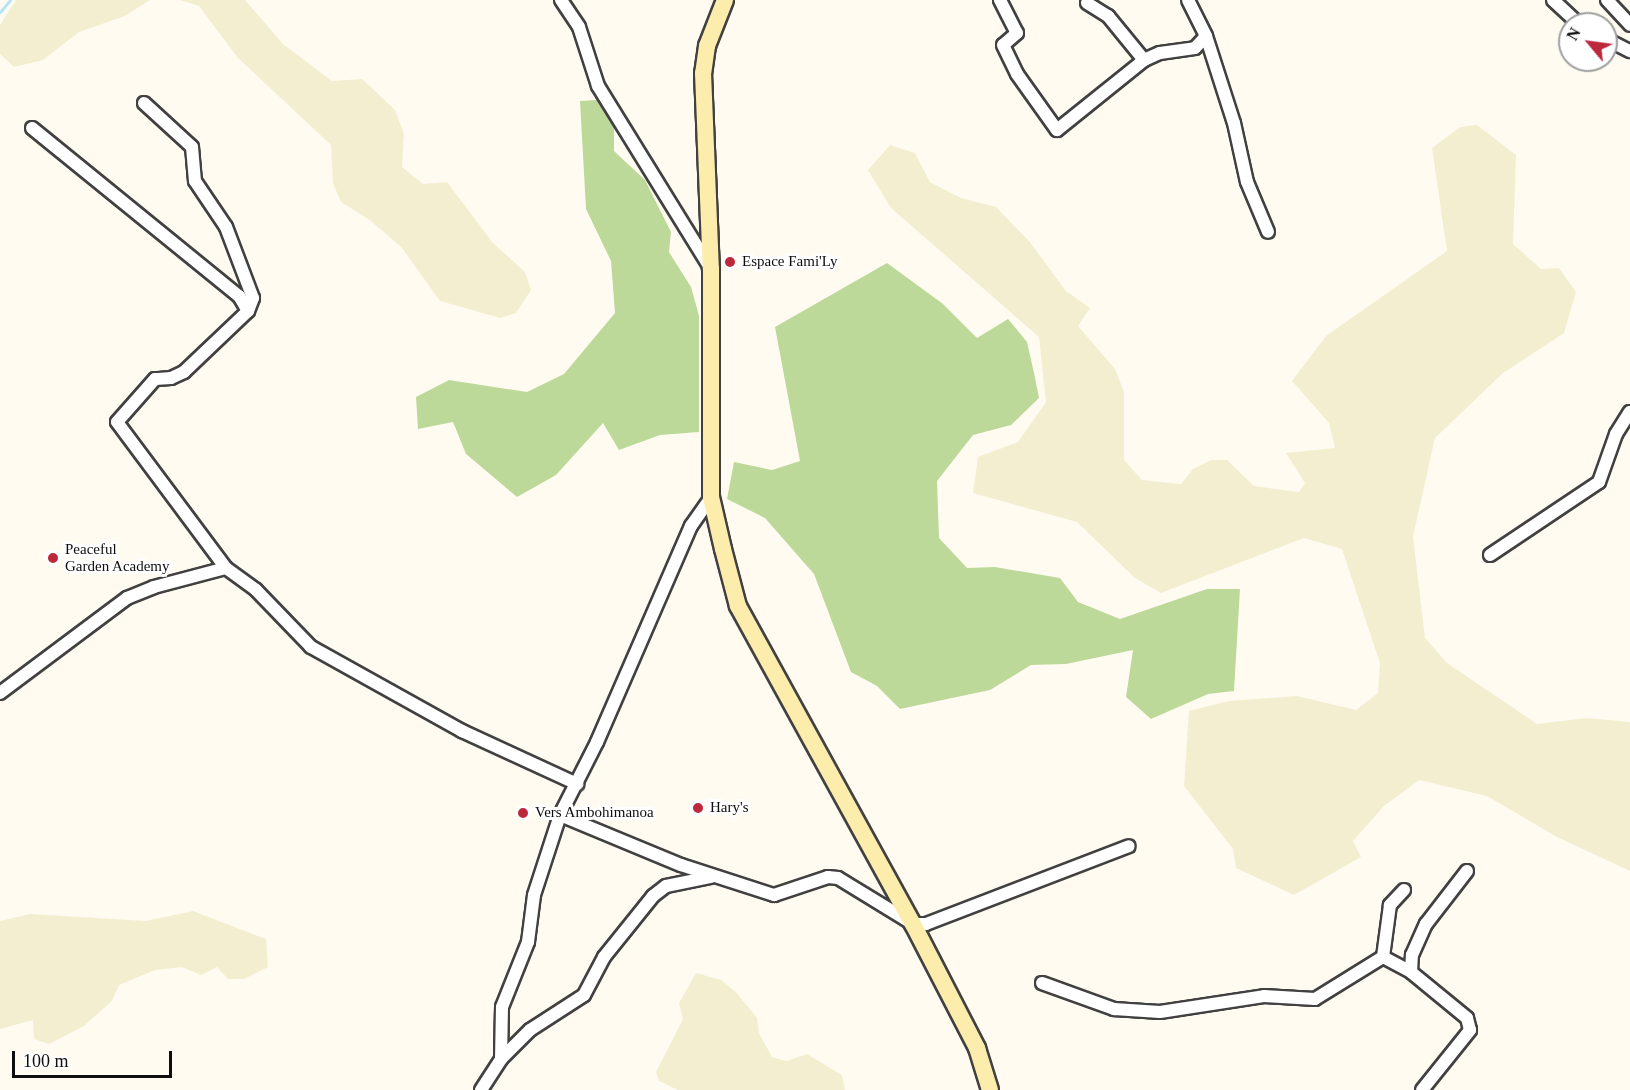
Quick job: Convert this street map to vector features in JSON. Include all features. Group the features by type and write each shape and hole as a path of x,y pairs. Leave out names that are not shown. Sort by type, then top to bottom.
{"main road":[{"path":"725,0 707,46 703,73 711,269 711,496 738,606 913,924 976,1048 990,1090"}],"street":[{"path":"561,0 579,27 598,86 711,269"},
{"path":"1000,0 1017,33 1003,45 1017,74 1058,130 1144,60 1160,53 1195,48 1206,36"},
{"path":"1188,0 1206,36 1234,123 1247,182 1268,232"},
{"path":"1197,14 1200,0"},
{"path":"1553,0 1566,12"},
{"path":"1607,0 1630,25"},
{"path":"1087,3 1108,16 1144,60"},
{"path":"144,103 192,147 195,181 226,227 254,298 248,311 184,372 171,378 155,379 117,422 226,568 256,590 311,647 462,731 578,784"},
{"path":"32,128 239,296 248,311"},
{"path":"1490,555 1599,482 1617,434 1630,412"},
{"path":"501,1059 502,1007 528,942 534,895 560,815 578,784 691,526 711,496"},
{"path":"0,693 90,622 127,598 154,586 226,568"},
{"path":"560,815 719,877 774,895 828,876 838,878 913,924 926,924 1129,846"},
{"path":"1411,972 1412,955 1426,924 1467,871"},
{"path":"481,1090 501,1059 530,1030 584,994 604,957 653,896 666,886 719,877"},
{"path":"1383,957 1390,905 1404,890"},
{"path":"1383,957 1411,972 1467,1018 1470,1030 1422,1090"},
{"path":"1042,983 1114,1009 1160,1012 1264,996 1315,999 1383,957"}],"shaded area":[{"path":"16,0 150,0 125,16 79,32 43,60 14,67 0,54 0,25"},
{"path":"180,0 245,0 283,44 332,81 362,79 373,89 395,110 404,134 402,167 423,184 447,182 493,243 525,272 531,290 516,313 500,318 440,301 402,248 371,221 341,202 333,183 331,145 238,58 199,6"},
{"path":"1477,125 1516,155 1513,244 1541,269 1559,268 1576,292 1564,333 1503,373 1435,438 1413,537 1425,638 1447,663 1537,724 1587,718 1630,722 1630,871 1557,837 1487,796 1419,780 1384,806 1353,841 1361,857 1294,895 1236,868 1233,849 1184,786 1189,711 1229,701 1297,696 1356,710 1378,693 1380,663 1342,549 1304,538 1161,593 1135,578 1077,522 973,493 978,457 1018,442 1046,402 1039,337 891,208 868,170 890,145 915,153 930,182 961,198 996,207 1029,241 1066,291 1090,308 1078,326 1115,369 1124,392 1124,460 1142,480 1181,484 1193,469 1211,460 1227,460 1254,486 1299,492 1305,483 1286,453 1335,448 1329,423 1292,381 1326,336 1447,251 1432,148 1460,127"},
{"path":"193,911 266,939 268,967 244,979 228,979 217,967 201,975 182,967 155,970 119,985 112,1001 84,1026 49,1044 34,1039 33,1020 0,1029 0,921 30,914 146,921"},
{"path":"696,973 721,980 736,992 757,1018 759,1033 772,1057 786,1061 807,1054 842,1075 845,1090 678,1090 659,1081 656,1072 683,1019 679,1003"}],"green space":[{"path":"597,100 614,122 614,151 645,180 671,232 669,252 691,287 699,316 699,432 660,435 619,450 603,423 556,475 517,497 466,454 453,422 418,429 416,397 449,380 527,392 564,374 615,313 611,261 586,209 580,101"},
{"path":"887,263 943,304 977,338 1008,319 1027,342 1039,398 1011,425 973,435 937,481 939,538 967,568 995,567 1060,578 1078,602 1120,619 1207,589 1240,589 1234,691 1208,694 1151,719 1126,697 1133,650 1066,664 1031,665 990,690 900,709 877,686 851,672 814,574 765,518 727,499 734,462 772,470 800,461 775,327"}],"waterway":[{"path":"0,12 10,0"}],"place":[{"name":"Espace Fami'Ly","path":"730,262"},
{"name":"Peaceful Garden Academy","path":"53,558"},
{"name":"Hary's","path":"698,808"},
{"name":"Vers Ambohimanoa","path":"523,813"}]}
